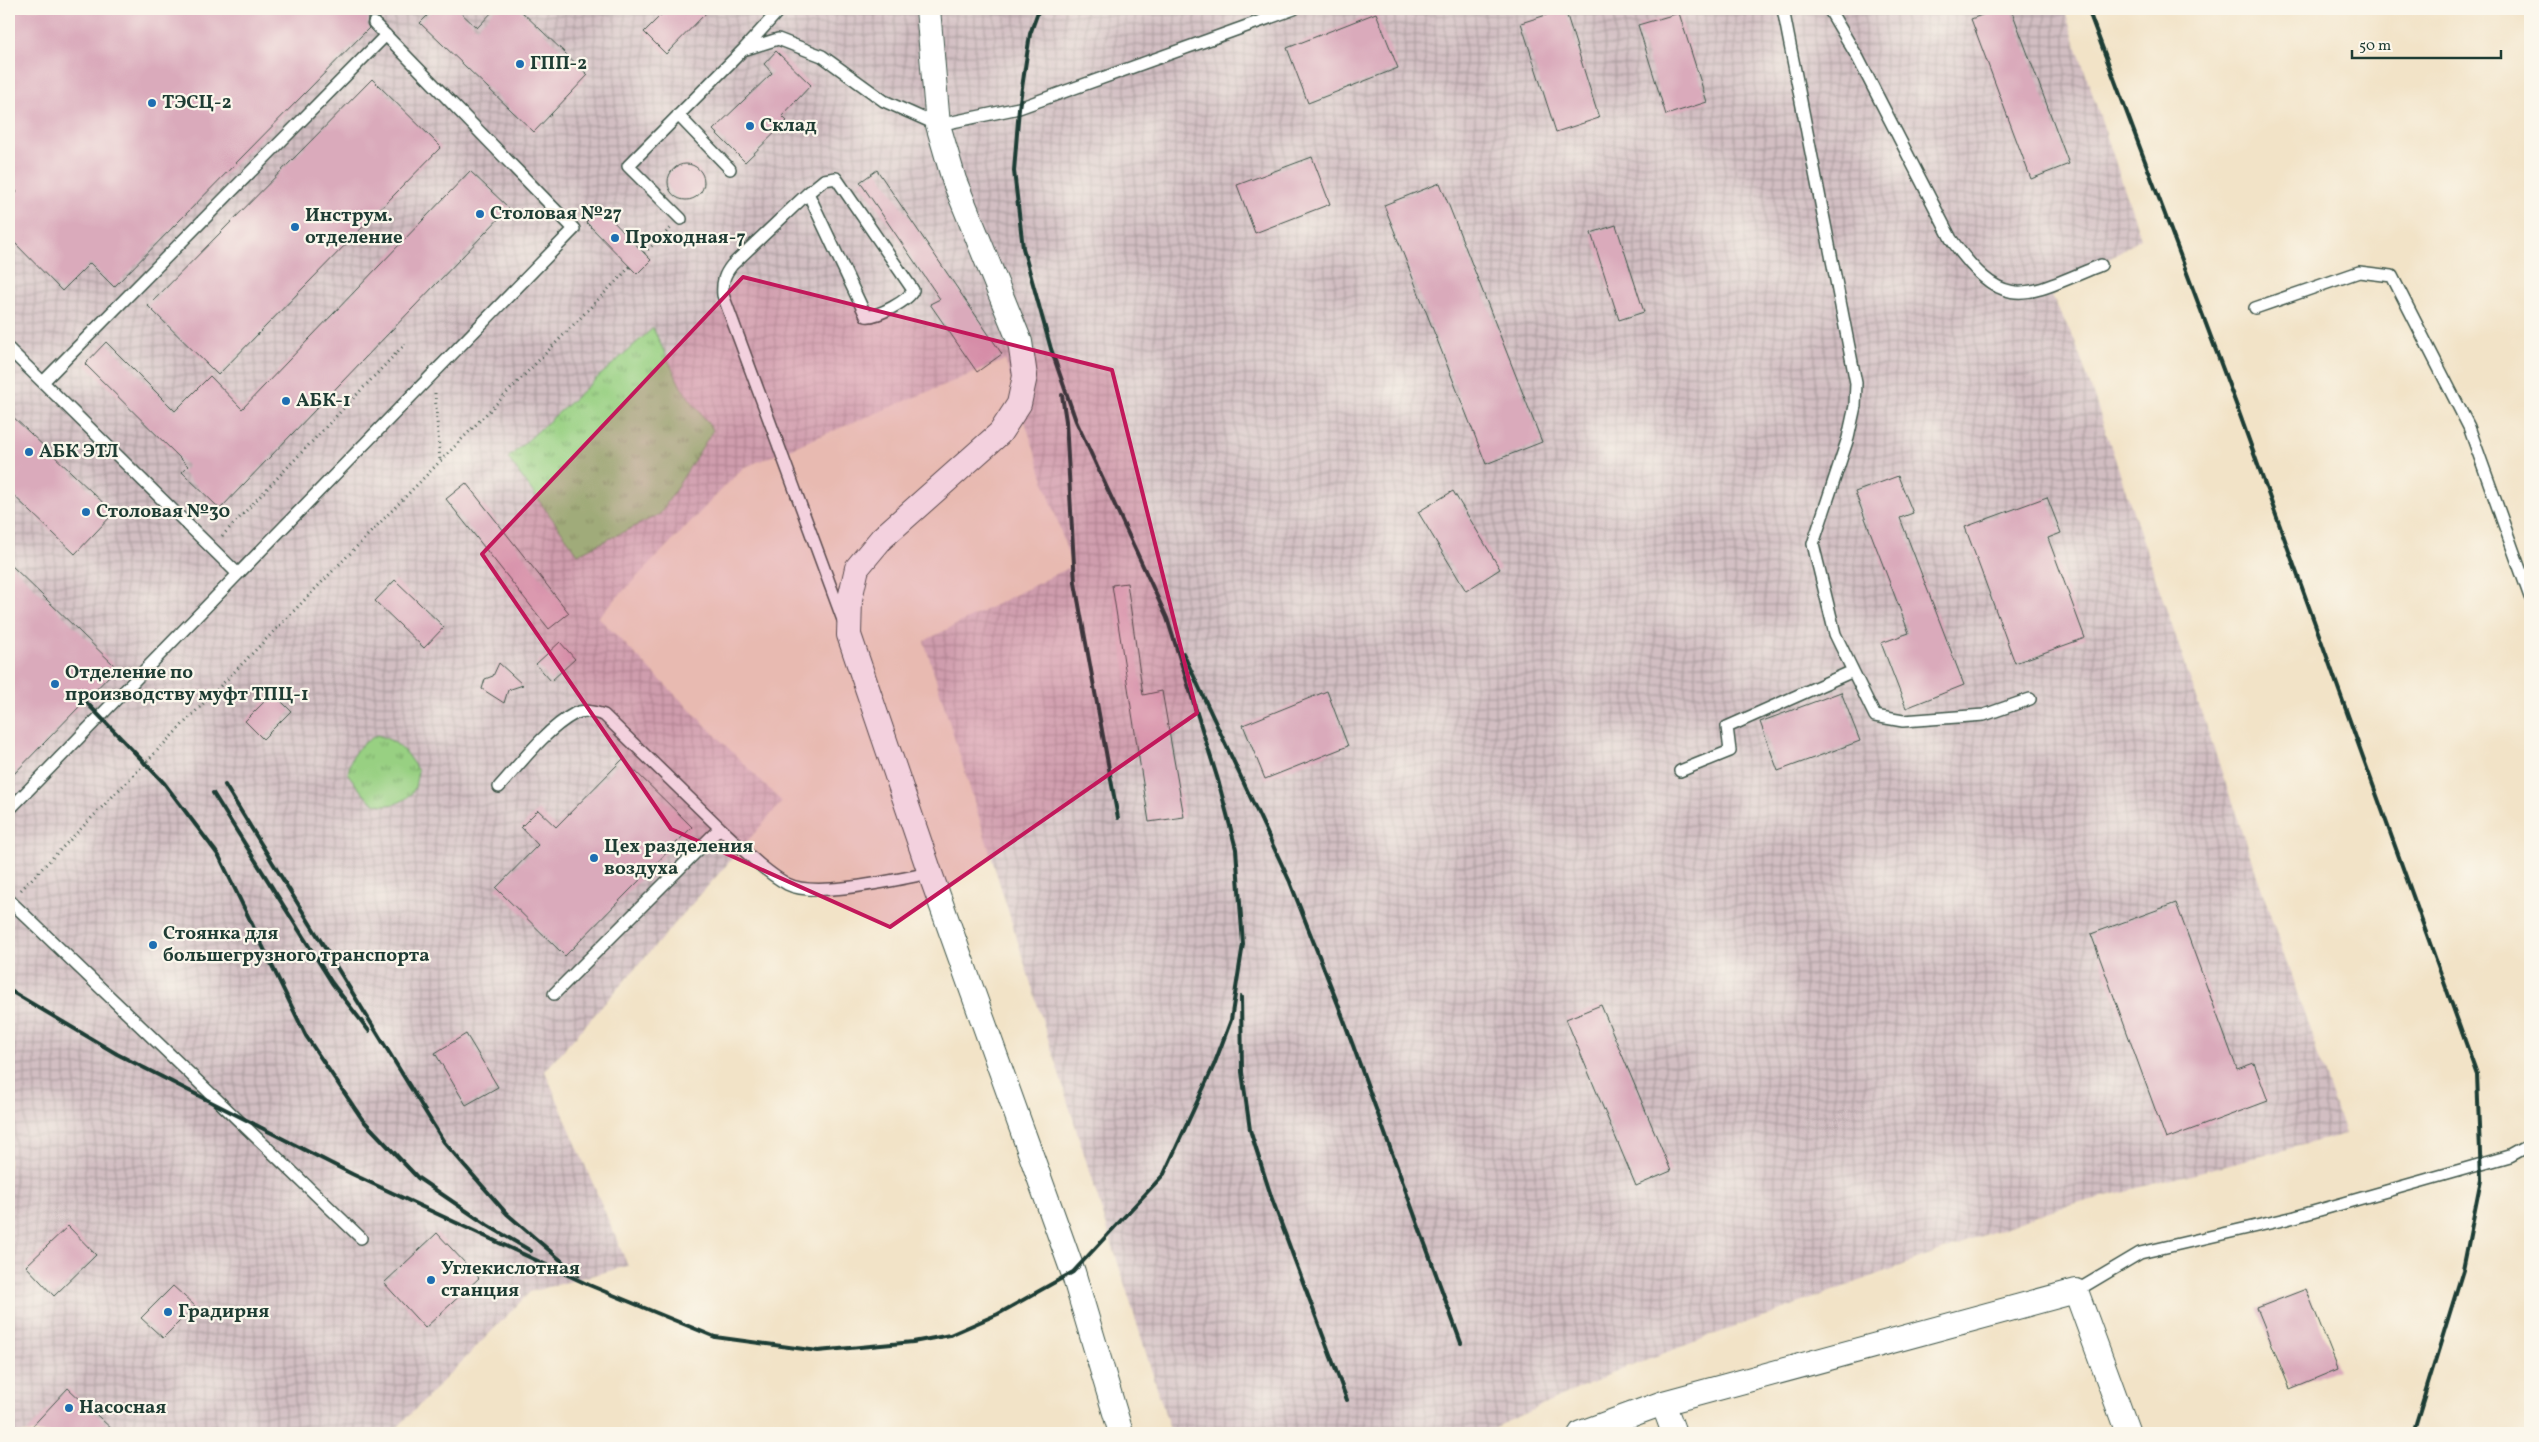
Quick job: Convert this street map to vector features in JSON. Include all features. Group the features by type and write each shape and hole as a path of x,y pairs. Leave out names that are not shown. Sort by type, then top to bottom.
{"street":[{"path":"928,9 938,126 954,180 1020,342 1025,376 1019,404 1000,433 882,538 857,568 850,599 849,636 930,873 1073,1272 1121,1433"},
{"path":"1581,1433 1663,1403 2076,1291 2128,1433"},
{"path":"1663,1403 1674,1433"}],"lane":[{"path":"681,219 628,166 743,50 780,9"},
{"path":"743,50 778,40 822,56 884,101 938,126 1019,108 1294,9"},
{"path":"1783,9 1856,383 1855,406 1848,438 1813,544 1835,634 1874,716 1904,721 1984,715 2030,699"},
{"path":"1829,9 1858,58 1951,239 1970,267 1992,285 2014,294 2043,288 2101,265"},
{"path":"9,810 574,229 374,23"},
{"path":"43,382 386,35"},
{"path":"678,115 730,168"},
{"path":"808,192 866,316 873,316 909,298 913,290 836,178 824,180 808,192 725,274 723,295 849,636"},
{"path":"2255,308 2359,272 2392,276 2469,427 2530,597"},
{"path":"9,348 238,574"},
{"path":"1680,771 1730,751 1727,727 1853,672"},
{"path":"499,787 557,727 575,714 590,711 604,715 720,828 773,874 790,885 821,889 854,886 930,873"},
{"path":"554,994 720,828"},
{"path":"12,898 361,1238"},
{"path":"2076,1291 2140,1254 2294,1217 2510,1156 2530,1145"}],"path":[{"path":"644,253 681,219"},
{"path":"12,898 630,267"},
{"path":"211,548 405,344"},
{"path":"434,373 440,462"}],"highlighted area":[{"path":"743,277 1112,370 1197,713 890,927 671,829 482,554"}],"shaded area":[{"path":"9,9 2064,9 2141,238 2052,296 2075,341 2345,1134 2053,1210 1621,1369 1483,1433 1171,1433 924,641 1072,566 1005,360 743,468 598,617 782,802 545,1071 628,1266 530,1292 392,1433 9,1433"}],"green space":[{"path":"653,328 681,387 713,430 660,514 578,554 508,458"},
{"path":"377,735 397,744 418,771 412,793 402,801 389,805 377,804 371,801 348,774 351,760 356,750"}],"building":[{"name":"ТЭСЦ-2","path":"9,9 388,9 379,18 373,16 368,18 367,24 369,28 114,287 90,263 62,291 9,237 9,201 17,192 9,183"},
{"name":"ГПП-2","path":"434,9 457,9 477,28 495,9 519,9 588,75 534,132 420,23"},
{"path":"667,9 710,9 666,54 644,32"},
{"path":"1565,9 1599,118 1556,132 1521,23"},
{"path":"1998,9 2011,9 2069,164 2031,179 1971,19"},
{"path":"1376,13 1398,68 1308,103 1287,48"},
{"path":"1679,13 1707,102 1666,115 1638,25"},
{"path":"776,51 811,85 782,116 787,121 745,162 713,130 772,73 764,64"},
{"name":"Инструм. отделение","path":"372,79 441,147 218,375 148,306"},
{"path":"1312,157 1330,204 1255,233 1237,185"},
{"path":"686,164 693,165 699,169 703,175 703,189 699,195 693,199 686,200 679,199 673,195 669,189 668,182 669,175 673,169 679,165"},
{"path":"877,170 1002,354 977,372 930,304 940,299 860,182"},
{"name":"АБК-1","path":"470,171 509,208 220,509 182,472 188,466 85,364 106,342 175,411 210,376 242,409"},
{"path":"1440,183 1542,442 1486,464 1384,205"},
{"name":"Проходная-7","path":"600,208 651,260 637,274 586,222"},
{"path":"1616,225 1644,312 1619,320 1591,233"},
{"name":"АБК ЭТЛ","path":"9,413 114,513 75,554 9,491"},
{"path":"1898,476 1913,513 1900,518 1964,685 1906,708 1881,643 1909,633 1855,492"},
{"path":"466,483 569,613 549,629 446,499"},
{"path":"1453,491 1500,569 1466,591 1418,512"},
{"path":"2047,497 2061,533 2048,538 2085,638 2015,663 1965,527"},
{"name":"Отделение по производству муфт ТПЦ-1","path":"9,563 117,668 9,779"},
{"path":"395,580 444,627 424,648 375,601"},
{"path":"1127,583 1143,695 1162,691 1184,817 1149,822 1112,585"},
{"path":"560,642 575,659 551,681 536,664"},
{"path":"499,663 523,685 508,690 504,703 482,689 485,679 493,676"},
{"path":"1327,691 1348,746 1265,779 1243,725"},
{"path":"1841,692 1860,741 1778,771 1760,722"},
{"path":"273,693 291,711 263,739 245,721"},
{"name":"Цех разделения воздуха","path":"623,759 692,827 565,956 496,888 538,845 521,827 538,810 556,827"},
{"path":"2176,903 2237,1069 2254,1063 2268,1101 2166,1139 2091,934"},
{"path":"1601,1005 1671,1171 1636,1186 1566,1019"},
{"path":"466,1034 498,1087 466,1105 435,1053"},
{"path":"68,1226 96,1255 54,1296 26,1266"},
{"name":"Углекислотная станция","path":"437,1233 479,1278 425,1328 384,1283"},
{"name":"Градирня","path":"173,1286 195,1306 163,1338 141,1318"},
{"path":"2306,1289 2338,1369 2290,1389 2257,1308"},
{"name":"Насосная","path":"68,1388 116,1433 26,1433"}],"railway":[{"path":"9,990 117,1054 352,1174 589,1285 715,1337 818,1351 913,1342 950,1335 998,1314 1073,1272 1164,1174 1214,1065 1231,1020 1243,944 1236,849 1218,780 1167,618 1076,421 1051,349 1023,248 1014,171 1019,108 1030,34 1039,9"},
{"path":"2088,9 2236,404 2477,1074 2481,1179 2463,1270 2413,1433"},
{"path":"1062,395 1066,421 1075,583 1118,818"},
{"path":"1183,653 1290,882 1339,1007 1461,1343"},
{"path":"85,701 164,783 219,856 306,1036 362,1119 418,1178 487,1225 531,1251"},
{"path":"225,785 444,1142 507,1214 578,1275"},
{"path":"213,793 332,983 369,1031"},
{"path":"1241,997 1242,1072 1250,1130 1272,1199 1347,1400"}],"place":[{"name":"ГПП-2","path":"520,64"},
{"name":"ТЭСЦ-2","path":"152,103"},
{"name":"Склад","path":"750,126"},
{"name":"Столовая №27","path":"480,214"},
{"name":"Инструм. отделение","path":"295,227"},
{"name":"Проходная-7","path":"615,238"},
{"name":"АБК-1","path":"286,401"},
{"name":"АБК ЭТЛ","path":"29,452"},
{"name":"Столовая №30","path":"86,512"},
{"name":"Отделение по производству муфт ТПЦ-1","path":"55,684"},
{"name":"Цех разделения воздуха","path":"594,858"},
{"name":"Стоянка для большегрузного транспорта","path":"153,945"},
{"name":"Углекислотная станция","path":"431,1280"},
{"name":"Градирня","path":"168,1312"},
{"name":"Насосная","path":"69,1408"}]}
